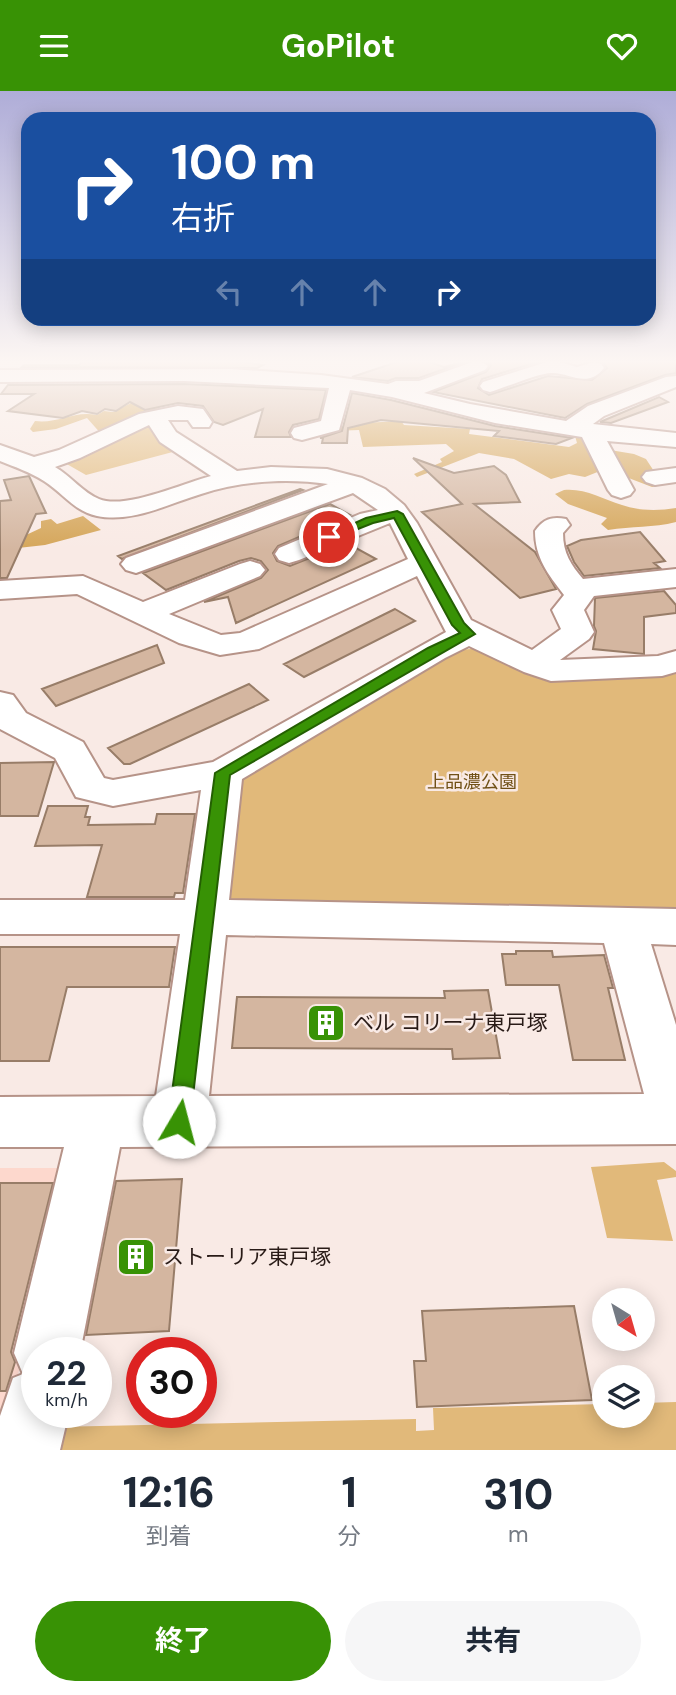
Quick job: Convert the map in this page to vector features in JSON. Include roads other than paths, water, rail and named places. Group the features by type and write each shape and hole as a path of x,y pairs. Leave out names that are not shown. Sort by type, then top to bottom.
{"street":[{"path":"30,465 154,423"},
{"path":"155,423 168,437 234,480"},
{"path":"302,433 331,423"},
{"path":"530,423 587,435 676,460"},
{"path":"587,435 591,423"},
{"path":"587,435 676,440"},
{"path":"587,435 621,490"},
{"path":"0,452 54,477 108,520 134,507 197,487 234,480 303,474 326,476 353,484 377,496 397,514 458,625 468,634 551,671 662,666 676,661"},
{"path":"136,564 353,484"},
{"path":"289,554 370,520 397,514"},
{"path":"556,525 549,531 548,547 552,560 579,594"},
{"path":"228,630 239,629 424,562"},
{"path":"0,590 67,584 86,578 143,613 190,636 220,645 247,642 376,564"},
{"path":"143,613 250,570"},
{"path":"536,664 578,632 568,610 579,594 593,586 675,580"},
{"path":"0,703 13,720 71,750 90,787 113,793 223,773 433,651 468,634"},
{"path":"179,1122 223,773"},
{"path":"0,917 206,917 676,927"},
{"path":"623,927 676,1112"},
{"path":"0,1122 676,1119"},
{"path":"50,1337 97,1122"}],"place":[{"name":"ベル コリーナ東戸塚","path":"326,1023"},
{"name":"ストーリア東戸塚","path":"136,1257"}],"park label":[{"name":"上品濃公園","path":"472,782"}]}
